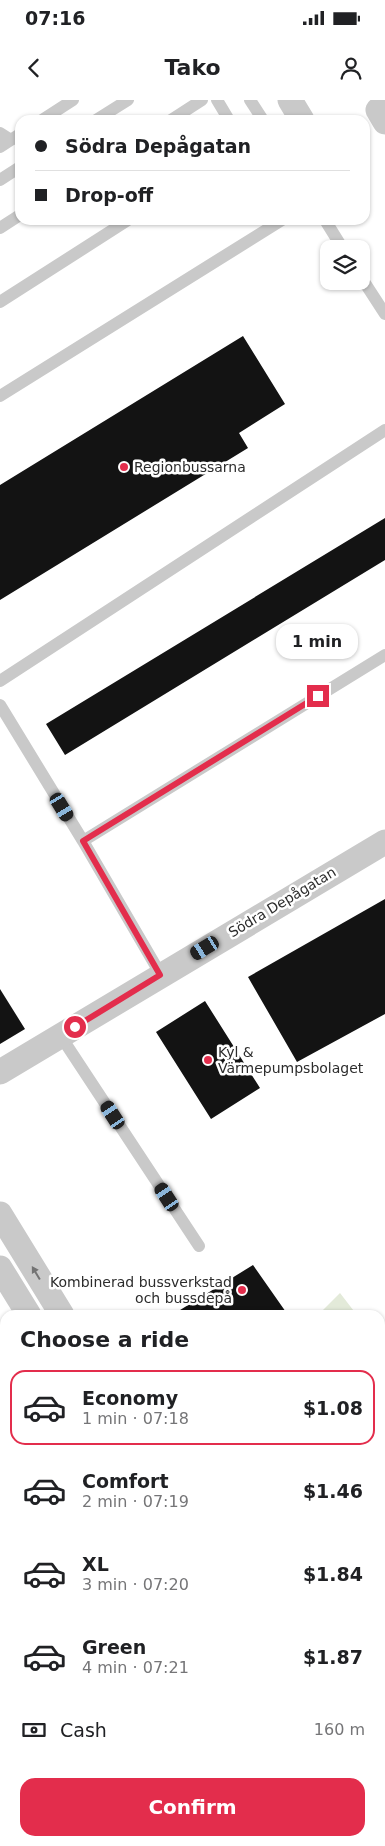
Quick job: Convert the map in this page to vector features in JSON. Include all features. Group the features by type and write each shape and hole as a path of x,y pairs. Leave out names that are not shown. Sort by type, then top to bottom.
{"street":[{"path":"290,100 299,115"},
{"name":"Södra Depågatan","path":"0,1072 385,842"},
{"path":"0,1214 59,1310"},
{"path":"0,1268 26,1310"}],"lane":[{"path":"50,115 73,100"},
{"path":"104,115 128,100"},
{"path":"179,115 202,100"},
{"path":"217,100 226,115"},
{"path":"250,100 259,115"},
{"path":"0,132 15,137"},
{"path":"0,147 15,138"},
{"path":"0,180 15,170"},
{"path":"0,228 15,218"},
{"path":"0,302 120,225"},
{"path":"0,396 274,225"},
{"path":"328,225 337,240"},
{"path":"369,290 385,314"},
{"path":"0,681 385,432"},
{"path":"83,841 385,655"},
{"path":"0,705 83,841 160,975"},
{"path":"60,1035 199,1246"}],"green space":[{"path":"340,1293 353,1310 323,1310"}],"building":[{"name":"Regionbussarna","path":"243,336 285,404 239,433 248,448 0,600 0,485"},
{"path":"385,518 385,560 65,755 46,724"},
{"path":"385,899 385,1014 297,1062 248,977"},
{"path":"0,989 25,1029 0,1044"},
{"name":"Kyl & Värmepumpsbolaget","path":"205,1001 260,1088 211,1119 156,1032"},
{"name":"Kombinerad bussverkstad och bussdepå","path":"253,1265 284,1310 180,1310"}],"place":[{"name":"Regionbussarna","path":"124,467"},
{"name":"Kyl & Värmepumpsbolaget","path":"208,1060"},
{"name":"Kombinerad bussverkstad och bussdepå","path":"242,1290"}],"route":[{"path":"75,1027 160,975 83,841 318,696"}]}
